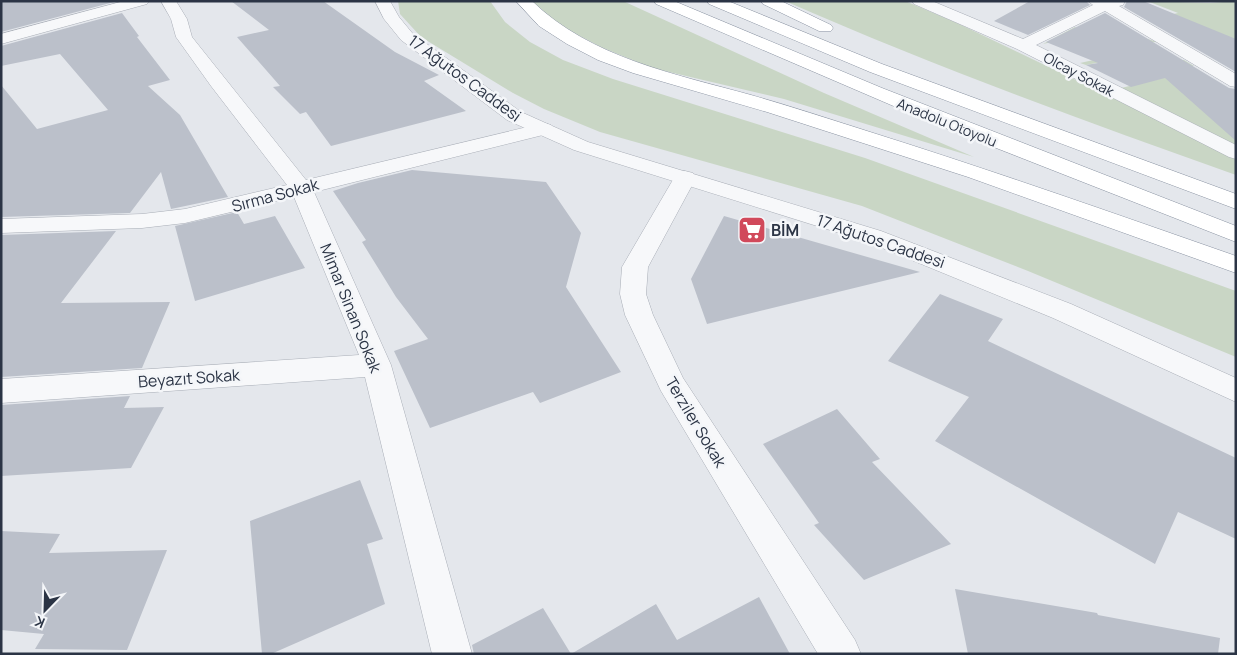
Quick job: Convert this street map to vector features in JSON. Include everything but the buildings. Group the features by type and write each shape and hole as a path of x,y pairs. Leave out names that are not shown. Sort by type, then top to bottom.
{"highway":[{"path":"523,1 555,31 600,54 658,75 772,107 1006,183 1236,265"},
{"name":"Anadolu Otoyolu","path":"661,1 766,48 1016,150 1236,234"},
{"name":"Anadolu Otoyolu","path":"714,1 876,68 1236,202"},
{"path":"768,1 847,38 946,78 1138,146"}],"street":[{"path":"1,39 142,1"},
{"name":"Mimar Sinan Sokak","path":"168,1 179,20 184,38 301,188 377,365 452,654"},
{"name":"17 Ağutos Caddesi","path":"382,1 392,19 407,37 514,116 544,130 581,146 864,233 957,268 1062,311 1236,390"},
{"name":"Olcay Sokak","path":"919,1 1023,45 1236,153"},
{"path":"1023,45 1107,3 1236,82"},
{"name":"Sırma Sokak","path":"1,226 142,221 185,216 544,130"},
{"name":"Terziler Sokak","path":"685,178 635,267 633,294 639,315 671,383 841,654"},
{"name":"Beyazıt Sokak","path":"1,391 377,365"}],"green space":[{"path":"398,1 490,1 505,22 530,42 563,60 613,79 865,158 1236,291 1236,357 1028,271 862,206 600,132 544,109 513,93 421,37 400,14"},
{"path":"532,1 623,1 824,93 974,157 784,99 652,68 603,48 572,32 543,13"},
{"path":"785,1 905,1 955,22 1236,157 1236,175 1009,92"},
{"path":"1147,1 1210,3 1236,1 1236,40 1150,19 1178,13"},
{"path":"1075,27 1090,38 1137,36 1158,42 1122,43 1145,61 1184,60 1194,66 1155,67 1236,139 1236,148 1121,88 1159,79 1116,59 1086,65 1080,63 1107,57 1069,38 1043,44"}],"place":[{"name":"BİM","path":"752,230"}]}
